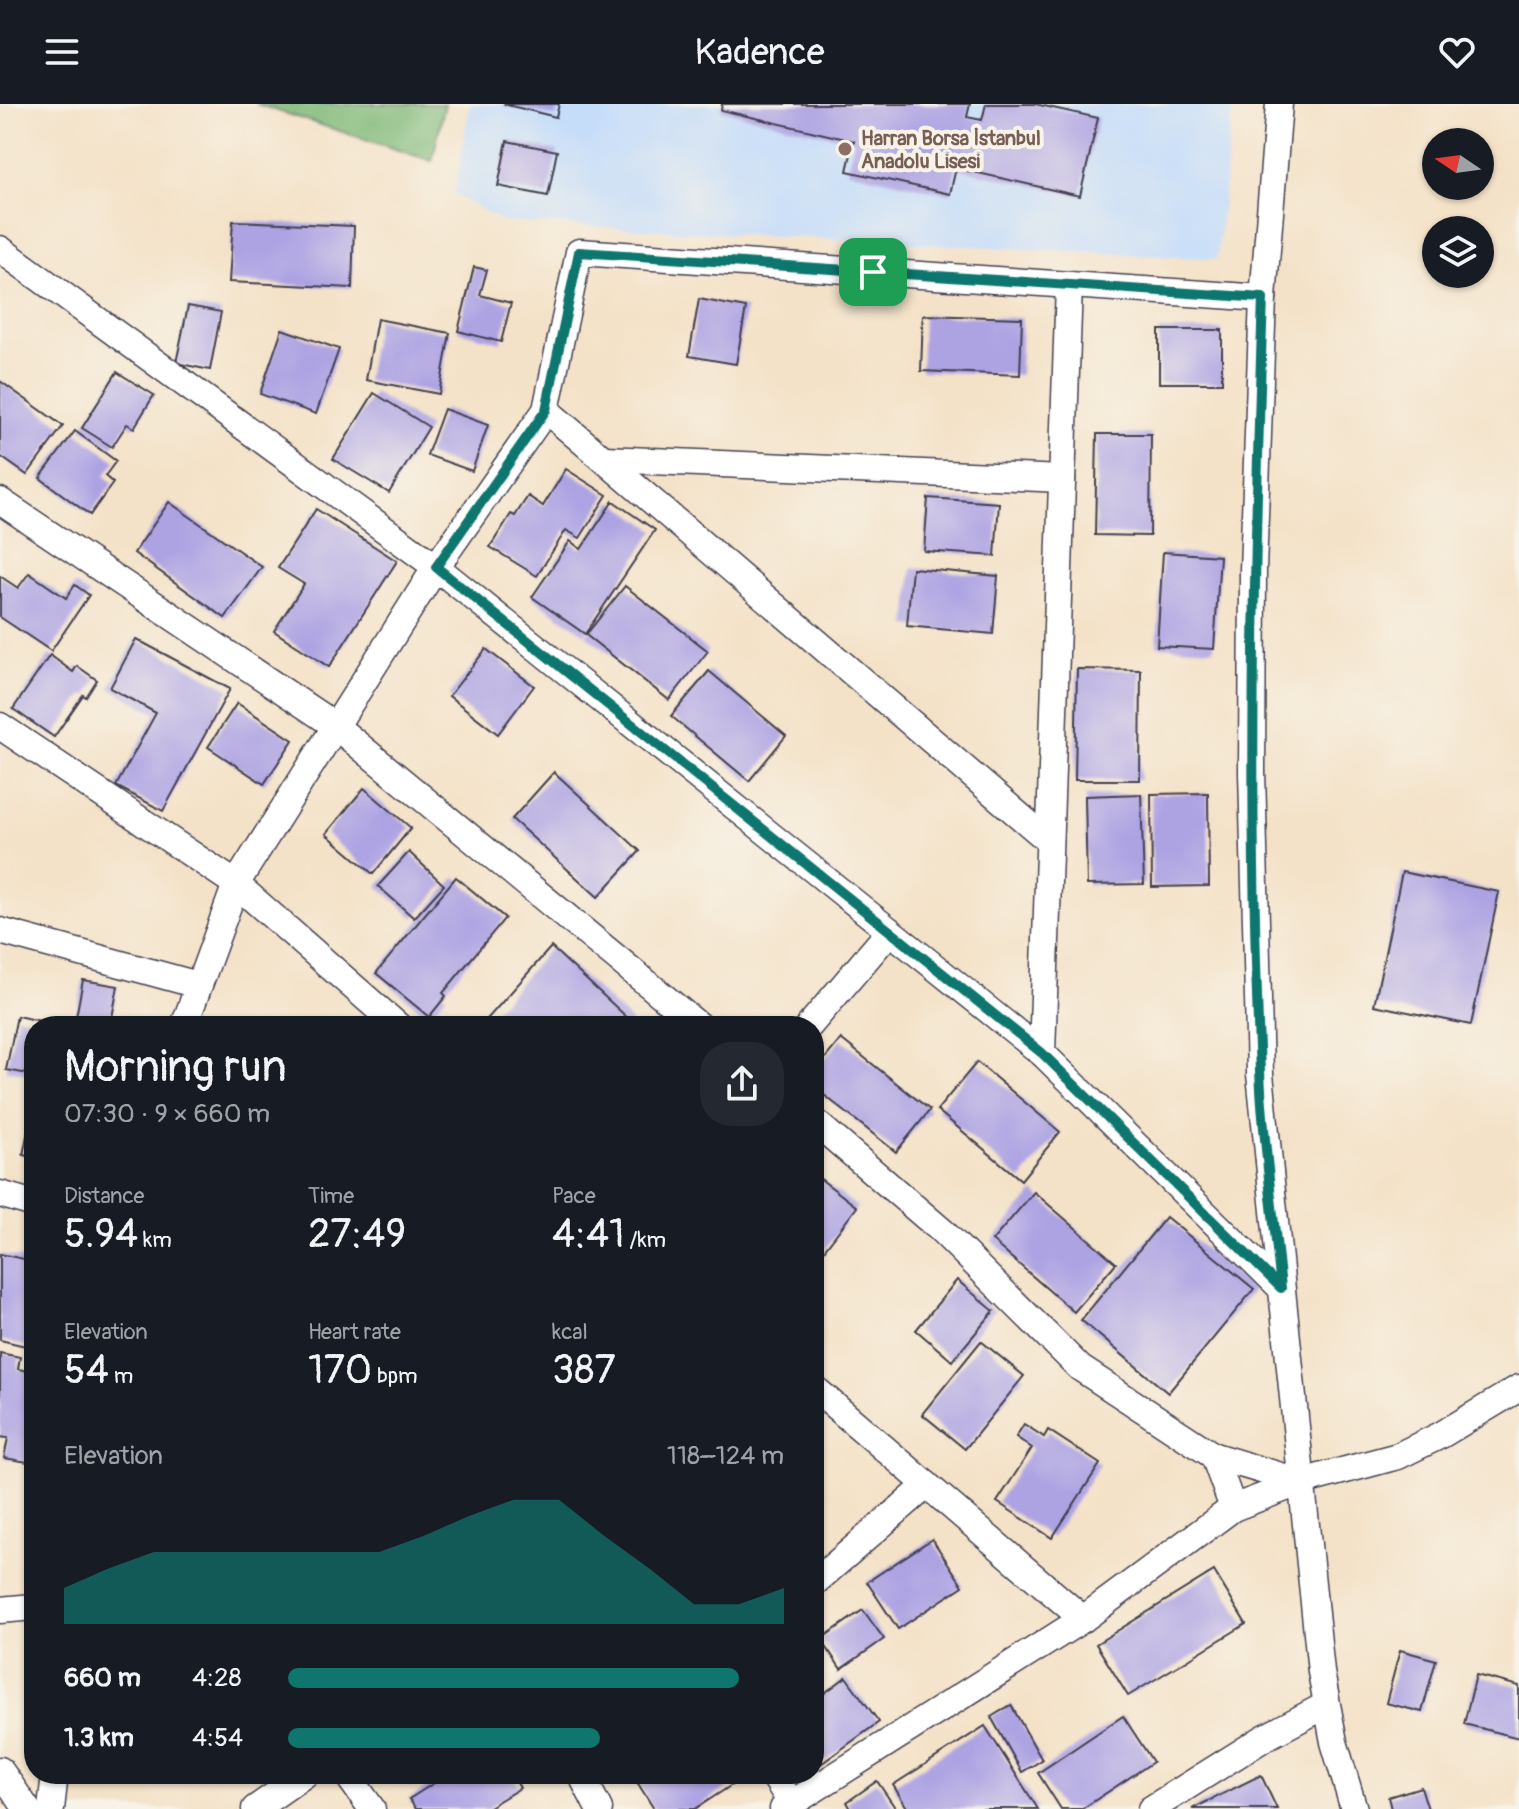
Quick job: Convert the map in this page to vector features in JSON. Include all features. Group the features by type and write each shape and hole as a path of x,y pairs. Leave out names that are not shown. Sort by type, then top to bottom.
{"street":[{"path":"1279,104 1263,298 1253,570 1252,772 1260,1074 1326,1705 1354,1809"},
{"path":"0,249 436,567 1042,1053 1281,1288"},
{"path":"187,1016 236,884 436,567 546,410 579,252 1263,298"},
{"path":"1042,1053 1069,285"},
{"path":"546,410 1049,841"},
{"path":"605,459 1062,479"},
{"path":"0,501 334,725 687,1016"},
{"path":"0,726 236,884 387,1016"},
{"path":"818,1016 890,931"},
{"path":"0,934 198,985"},
{"path":"824,1130 942,1231 1080,1368 1214,1456 1301,1482"},
{"path":"0,1194 24,1201"},
{"path":"824,1783 1083,1619 1233,1508 1301,1482 1398,1456 1441,1435 1519,1388"},
{"path":"824,1397 1083,1619"},
{"path":"1214,1456 1233,1508"},
{"path":"824,1574 927,1485"},
{"path":"0,1610 24,1608"},
{"path":"1151,1809 1264,1738 1326,1705"},
{"path":"0,1770 27,1809"},
{"path":"51,1809 54,1784"},
{"path":"255,1809 291,1784"},
{"path":"354,1784 372,1809"},
{"path":"586,1784 599,1809"},
{"path":"778,1784 788,1806 823,1784"}],"shaded area":[{"name":"Harran Borsa İstanbul Anadolu Lisesi","path":"470,104 1233,104 1217,259 503,222 454,194"}],"green space":[{"path":"256,104 445,104 432,161"}],"building":[{"path":"503,104 559,104 556,117"},
{"path":"722,104 970,104 967,117 982,120 986,104 1035,104 1098,118 1080,196 956,168 950,194 847,171 854,141 721,110"},
{"path":"507,141 557,151 548,196 498,186"},
{"path":"233,221 354,226 352,288 229,282"},
{"path":"474,267 487,270 480,295 511,303 501,342 458,331"},
{"path":"699,299 746,308 736,364 689,356"},
{"path":"188,306 221,312 210,370 176,363"},
{"path":"923,315 1022,318 1020,375 921,371"},
{"path":"377,319 450,333 439,394 366,380"},
{"path":"282,329 339,349 316,414 260,394"},
{"path":"1159,330 1222,330 1222,383 1159,383"},
{"path":"117,372 154,395 134,428 127,424 112,447 82,428"},
{"path":"0,381 63,426 27,475 0,456"},
{"path":"374,393 429,427 389,493 333,459"},
{"path":"444,409 488,425 472,471 427,455"},
{"path":"75,431 116,461 105,476 113,483 90,515 40,478"},
{"path":"1097,434 1151,434 1150,536 1095,535"},
{"path":"566,469 607,495 580,538 566,530 537,576 490,547 511,514 515,516 528,496 543,506"},
{"path":"928,498 999,503 995,556 924,551"},
{"path":"613,501 655,530 585,634 532,597 570,541 581,549"},
{"path":"169,502 262,567 225,618 134,553"},
{"path":"316,509 397,561 329,667 274,631 304,584 278,568"},
{"path":"1163,552 1220,556 1214,649 1157,646"},
{"path":"912,568 998,576 993,634 907,626"},
{"path":"29,573 66,598 75,585 89,595 51,651 0,617 0,576 18,588"},
{"path":"625,586 708,651 669,700 586,635"},
{"path":"136,639 230,689 163,811 116,786 156,713 110,688"},
{"path":"486,649 534,686 498,734 449,696"},
{"path":"50,655 73,672 77,666 97,680 54,737 13,709"},
{"path":"1077,669 1141,670 1140,780 1075,780"},
{"path":"709,671 786,736 749,781 671,716"},
{"path":"237,703 293,740 264,784 208,747"},
{"path":"554,772 640,851 598,897 512,819"},
{"path":"364,788 411,828 373,874 326,834"},
{"path":"1208,793 1209,886 1152,887 1151,794"},
{"path":"1141,794 1144,884 1087,885 1085,796"},
{"path":"409,852 444,885 414,918 378,886"},
{"path":"1402,872 1499,892 1471,1025 1374,1005"},
{"path":"456,877 505,918 443,993 446,996 430,1016 376,973"},
{"path":"551,947 626,1016 490,1016"},
{"path":"83,980 118,986 112,1016 76,1016"},
{"path":"17,1016 24,1018 24,1073 6,1070"},
{"path":"841,1039 930,1110 896,1152 824,1095 824,1060"},
{"path":"977,1062 1060,1132 1021,1180 937,1110"},
{"path":"824,1182 857,1207 824,1250"},
{"path":"1034,1192 1116,1263 1074,1312 992,1241"},
{"path":"1166,1217 1254,1289 1168,1393 1081,1320"},
{"path":"0,1254 24,1259 24,1346 0,1340"},
{"path":"957,1280 994,1311 952,1361 916,1330"},
{"path":"981,1341 1024,1376 965,1449 922,1414"},
{"path":"0,1353 20,1357 18,1369 24,1370 24,1461 4,1458 8,1438 0,1437"},
{"path":"1024,1424 1044,1437 1048,1430 1100,1464 1052,1538 997,1502 1032,1448 1016,1437"},
{"path":"932,1539 963,1586 898,1629 867,1582"},
{"path":"1214,1571 1246,1624 1128,1696 1096,1644"},
{"path":"863,1610 884,1639 841,1669 824,1644 824,1637"},
{"path":"1400,1650 1436,1660 1422,1712 1386,1703"},
{"path":"1476,1675 1519,1686 1519,1738 1464,1724"},
{"path":"846,1677 879,1722 824,1762 824,1694"},
{"path":"1011,1705 1042,1760 1022,1772 991,1717"},
{"path":"1123,1716 1153,1762 1082,1809 1061,1809 1038,1773"},
{"path":"985,1726 1038,1809 908,1809 893,1785"},
{"path":"1261,1775 1277,1809 1192,1809"},
{"path":"877,1781 896,1809 851,1809 847,1802"},
{"path":"433,1784 518,1784 520,1788 490,1809 416,1809 409,1799"},
{"path":"638,1784 733,1784 695,1809 654,1809"},
{"path":"1421,1787 1428,1809 1391,1809 1388,1797"}],"place":[{"name":"Harran Borsa İstanbul Anadolu Lisesi","path":"845,149"}],"route":[{"path":"579,252 873,272 1263,298 1253,570 1252,772 1260,1074 1281,1288 1042,1053 436,567 546,410 579,252"}]}
